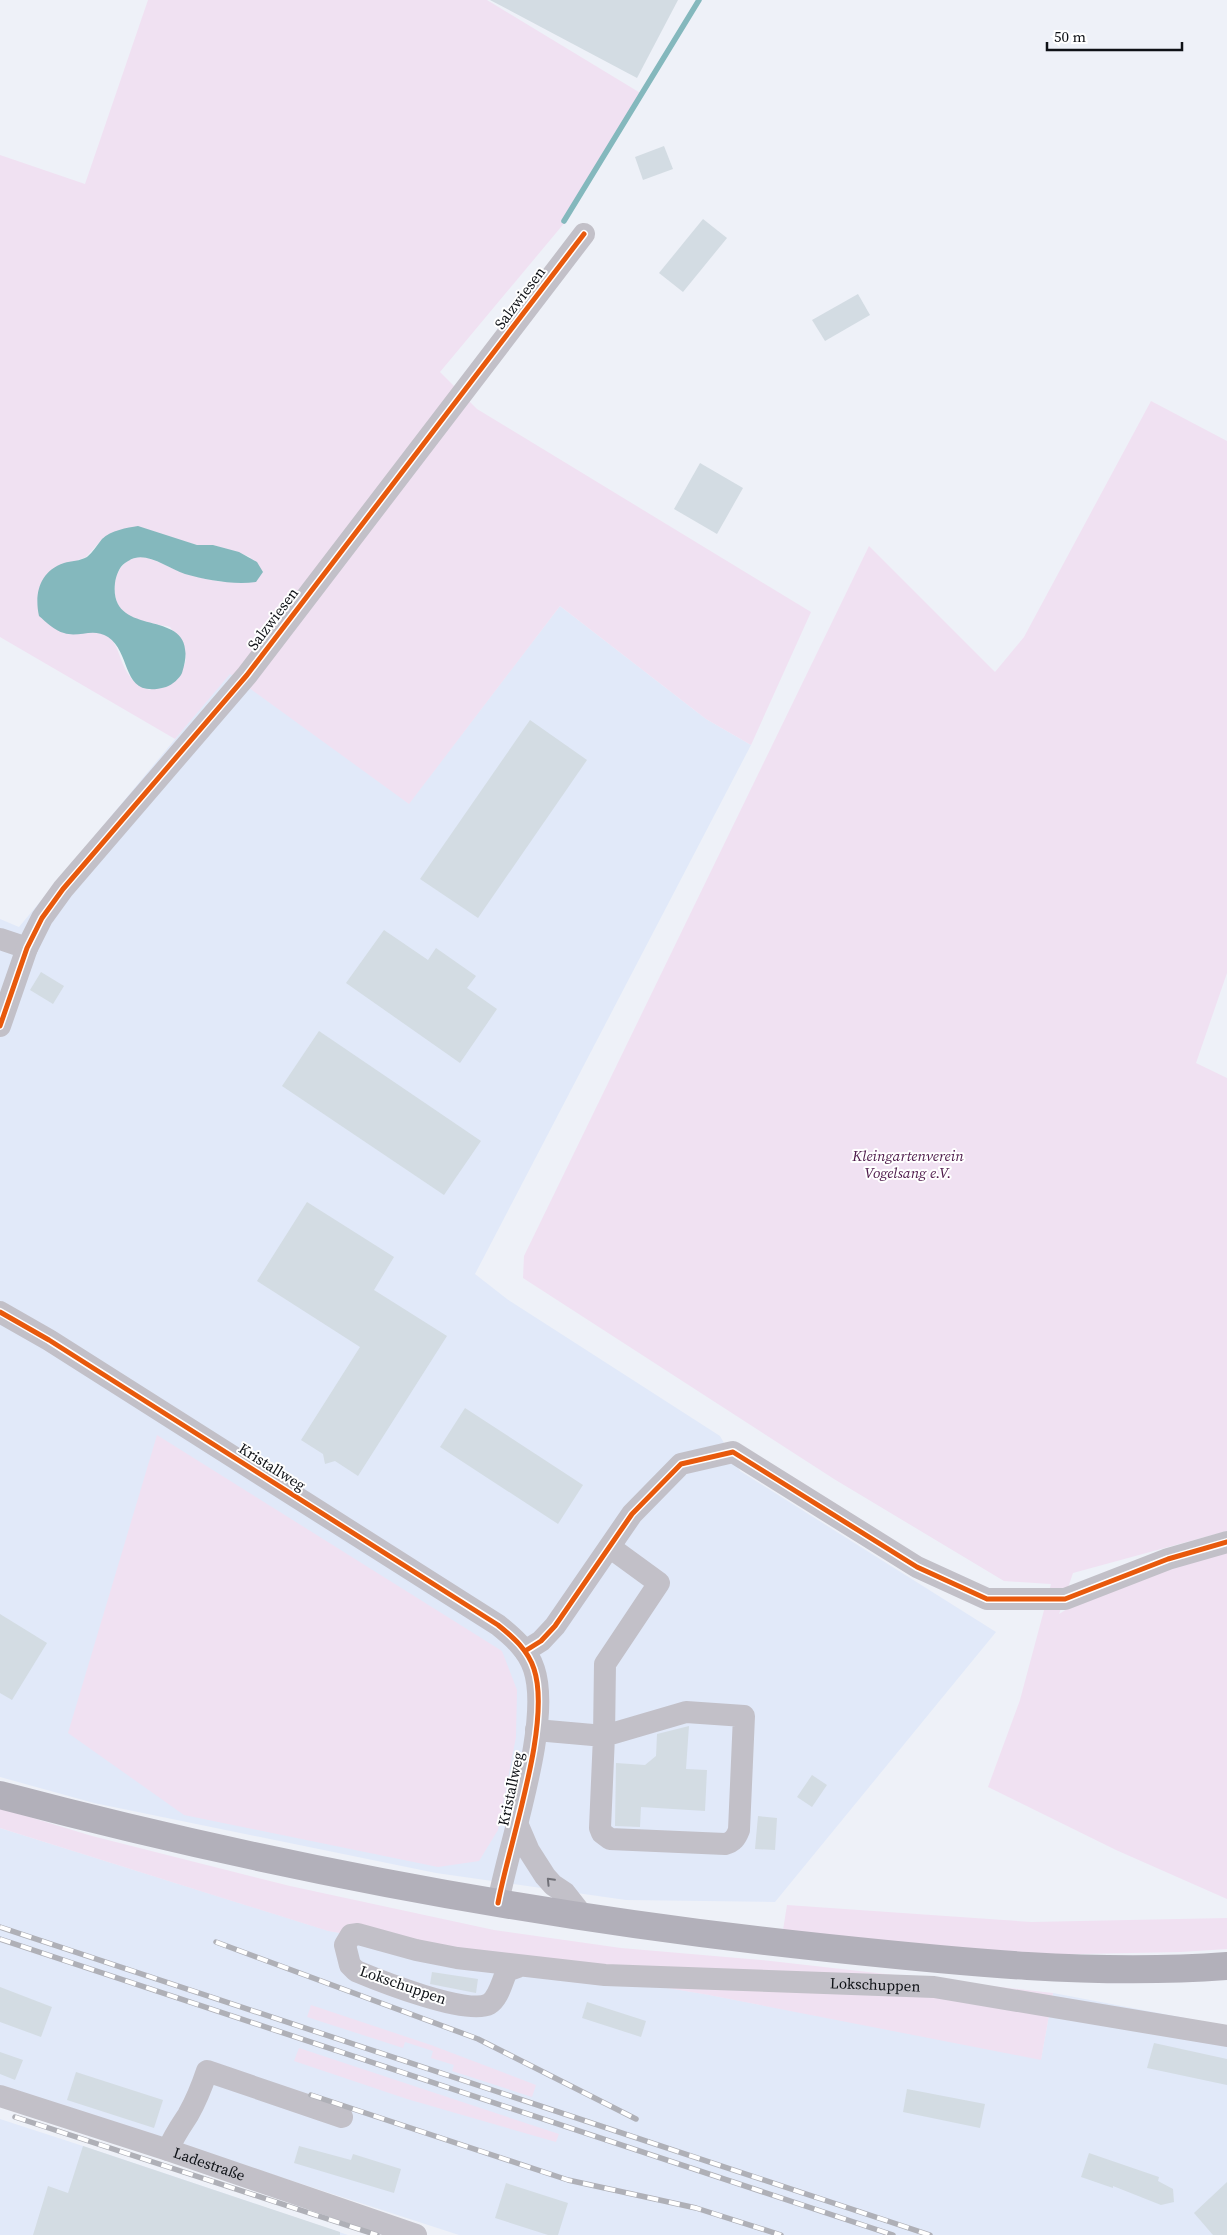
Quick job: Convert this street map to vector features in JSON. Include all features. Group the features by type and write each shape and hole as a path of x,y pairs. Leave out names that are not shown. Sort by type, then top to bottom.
{"main road":[{"path":"0,1795 148,1833 394,1885 498,1903 724,1936 950,1960 1090,1969 1227,1966"}],"street":[{"name":"Salzwiesen","path":"0,1026 27,948 42,918 63,889 247,674 584,234"},
{"path":"0,939 27,948"},
{"name":"Kristallweg","path":"0,1312 49,1340 490,1620 513,1637 532,1664 537,1680 538,1707 536,1730 498,1903"},
{"path":"525,1652 541,1641 555,1626 611,1548 632,1514 681,1464 733,1452 917,1567 987,1600 1065,1599 1168,1560 1227,1542"},
{"path":"536,1730 604,1736 686,1712 744,1716 739,1830 737,1837 732,1842 725,1844 610,1839 605,1837 600,1828 604,1736 605,1664 659,1582 611,1548"},
{"name":"Kristallweg","path":"517,1823 532,1857 545,1876 553,1885 565,1893 583,1916"},
{"name":"Lokschuppen","path":"518,1967 507,1971 492,2001 488,2005 473,2008 422,1995 356,1971 350,1964 345,1945 346,1939 351,1935 358,1934 424,1952 518,1967 614,1975 934,1987 1227,2036"},
{"path":"168,2150 174,2135 188,2115 200,2091 207,2071 342,2117"},
{"name":"Ladestraße","path":"0,2096 168,2150 416,2235"}],"shaded area":[{"path":"560,606 706,719 751,745 475,1274 507,1299 720,1436 740,1471 996,1632 775,1902 626,1900 436,1873 94,1803 0,1777 0,919 19,927 230,673 409,803"},
{"path":"0,1828 329,1931 710,1995 1041,2059 1053,1993 1227,2026 1227,2235 459,2235 0,2086"},
{"path":"0,2119 83,2146 348,2235 0,2235"}],"green space":[{"path":"148,0 487,0 642,94 566,221 440,372 477,409 811,612 751,745 706,719 560,606 409,804 230,674 175,739 0,637 0,155 85,184","holes":["104,537 182,541 197,545 213,545 251,557 222,582 184,573 159,562 140,557 134,558 121,567 117,574 115,590 116,599 123,613 127,617 138,621 170,627 182,644 185,653 185,664 150,690 138,684 128,674 110,638 102,634 90,632 73,634 78,560 86,557"]},
{"name":"Kleingartenverein Vogelsang e.V.","path":"1151,401 1227,441 1227,973 1196,1063 1227,1078 1227,1531 1073,1573 1059,1614 1072,1606 1160,1572 1227,1551 1227,1899 1116,1850 988,1787 1020,1700 1051,1584 1004,1581 834,1479 523,1278 524,1256 869,546 995,672 1024,637"},
{"path":"157,1435 502,1651 517,1690 516,1737 498,1830 479,1861 438,1867 184,1815 68,1733"},
{"path":"0,1808 92,1836 290,1886 494,1930 621,1948 761,1960 1053,1993 1041,2060 709,1995 328,1931 0,1828"},
{"path":"787,1905 1031,1922 1227,1918 1227,1949 1181,1952 1030,1955 783,1930"},
{"path":"311,2005 431,2045 536,2085 532,2097 452,2071 454,2065 431,2058 433,2051 405,2042 403,2048 307,2017"},
{"path":"299,2048 559,2134 556,2142 407,2099 294,2061"}],"water":[{"path":"138,526 197,545 213,545 239,552 257,562 263,572 256,582 238,583 211,580 185,574 141,557 134,558 123,565 118,572 115,583 117,602 126,613 169,629 180,637 185,651 180,677 166,687 151,689 141,687 134,681 116,645 108,637 97,633 70,634 61,632 39,616 37,599 44,577 49,571 64,563 87,557 102,539 110,533"}],"building":[{"path":"490,0 678,0 637,78"},
{"path":"664,146 673,169 643,180 635,157"},
{"path":"703,219 727,238 683,292 659,273"},
{"path":"858,294 870,315 825,341 812,320"},
{"path":"700,463 743,488 717,534 674,509"},
{"path":"530,720 587,760 478,918 420,879"},
{"path":"384,930 428,960 436,948 476,976 467,988 497,1009 460,1063 346,983"},
{"path":"41,972 64,986 53,1004 30,990"},
{"path":"319,1031 481,1141 444,1195 282,1086"},
{"path":"307,1202 394,1257 374,1290 447,1336 358,1476 335,1461 325,1464 323,1454 301,1440 360,1347 257,1281"},
{"path":"465,1408 583,1485 558,1524 440,1447"},
{"path":"0,1614 47,1643 12,1700 0,1693"},
{"path":"689,1726 686,1769 707,1770 705,1811 641,1807 640,1827 615,1826 616,1763 645,1765 656,1756 657,1734"},
{"path":"812,1775 827,1785 812,1807 797,1797"},
{"path":"758,1816 777,1818 775,1850 755,1849"},
{"path":"432,1972 478,1979 476,1993 430,1984"},
{"path":"0,1987 52,2007 41,2037 0,2022"},
{"path":"587,2002 646,2021 641,2037 582,2018"},
{"path":"1154,2043 1227,2059 1227,2085 1147,2068"},
{"path":"0,2052 23,2060 15,2080 0,2074"},
{"path":"76,2072 163,2100 154,2128 67,2100"},
{"path":"907,2089 985,2104 980,2128 903,2112"},
{"path":"83,2146 340,2232 340,2235 33,2235 48,2186 68,2193"},
{"path":"299,2146 351,2160 353,2154 401,2169 394,2193 294,2163"},
{"path":"1089,2153 1159,2177 1158,2181 1173,2189 1174,2202 1161,2205 1113,2186 1113,2188 1081,2177"},
{"path":"1227,2182 1227,2235 1213,2235 1194,2213"},
{"path":"506,2183 568,2203 558,2235 548,2235 495,2218"}],"waterway":[{"path":"564,221 699,0"}],"railway":[{"path":"0,1927 930,2235"},
{"path":"0,1939 893,2235"},
{"path":"216,1942 478,2039 636,2119"},
{"path":"311,2095 568,2180 696,2208 781,2235"},
{"path":"15,2117 377,2235"}],"cycle path":[{"path":"0,1026 27,948 42,918 63,889 247,675 584,234"},
{"path":"0,1312 49,1340 498,1625 519,1644 528,1656 534,1669 538,1692 538,1720 527,1784 498,1903"},
{"path":"525,1651 541,1641 555,1626 632,1514 681,1464 733,1452 917,1567 987,1599 1065,1599 1168,1559 1227,1542"}]}
